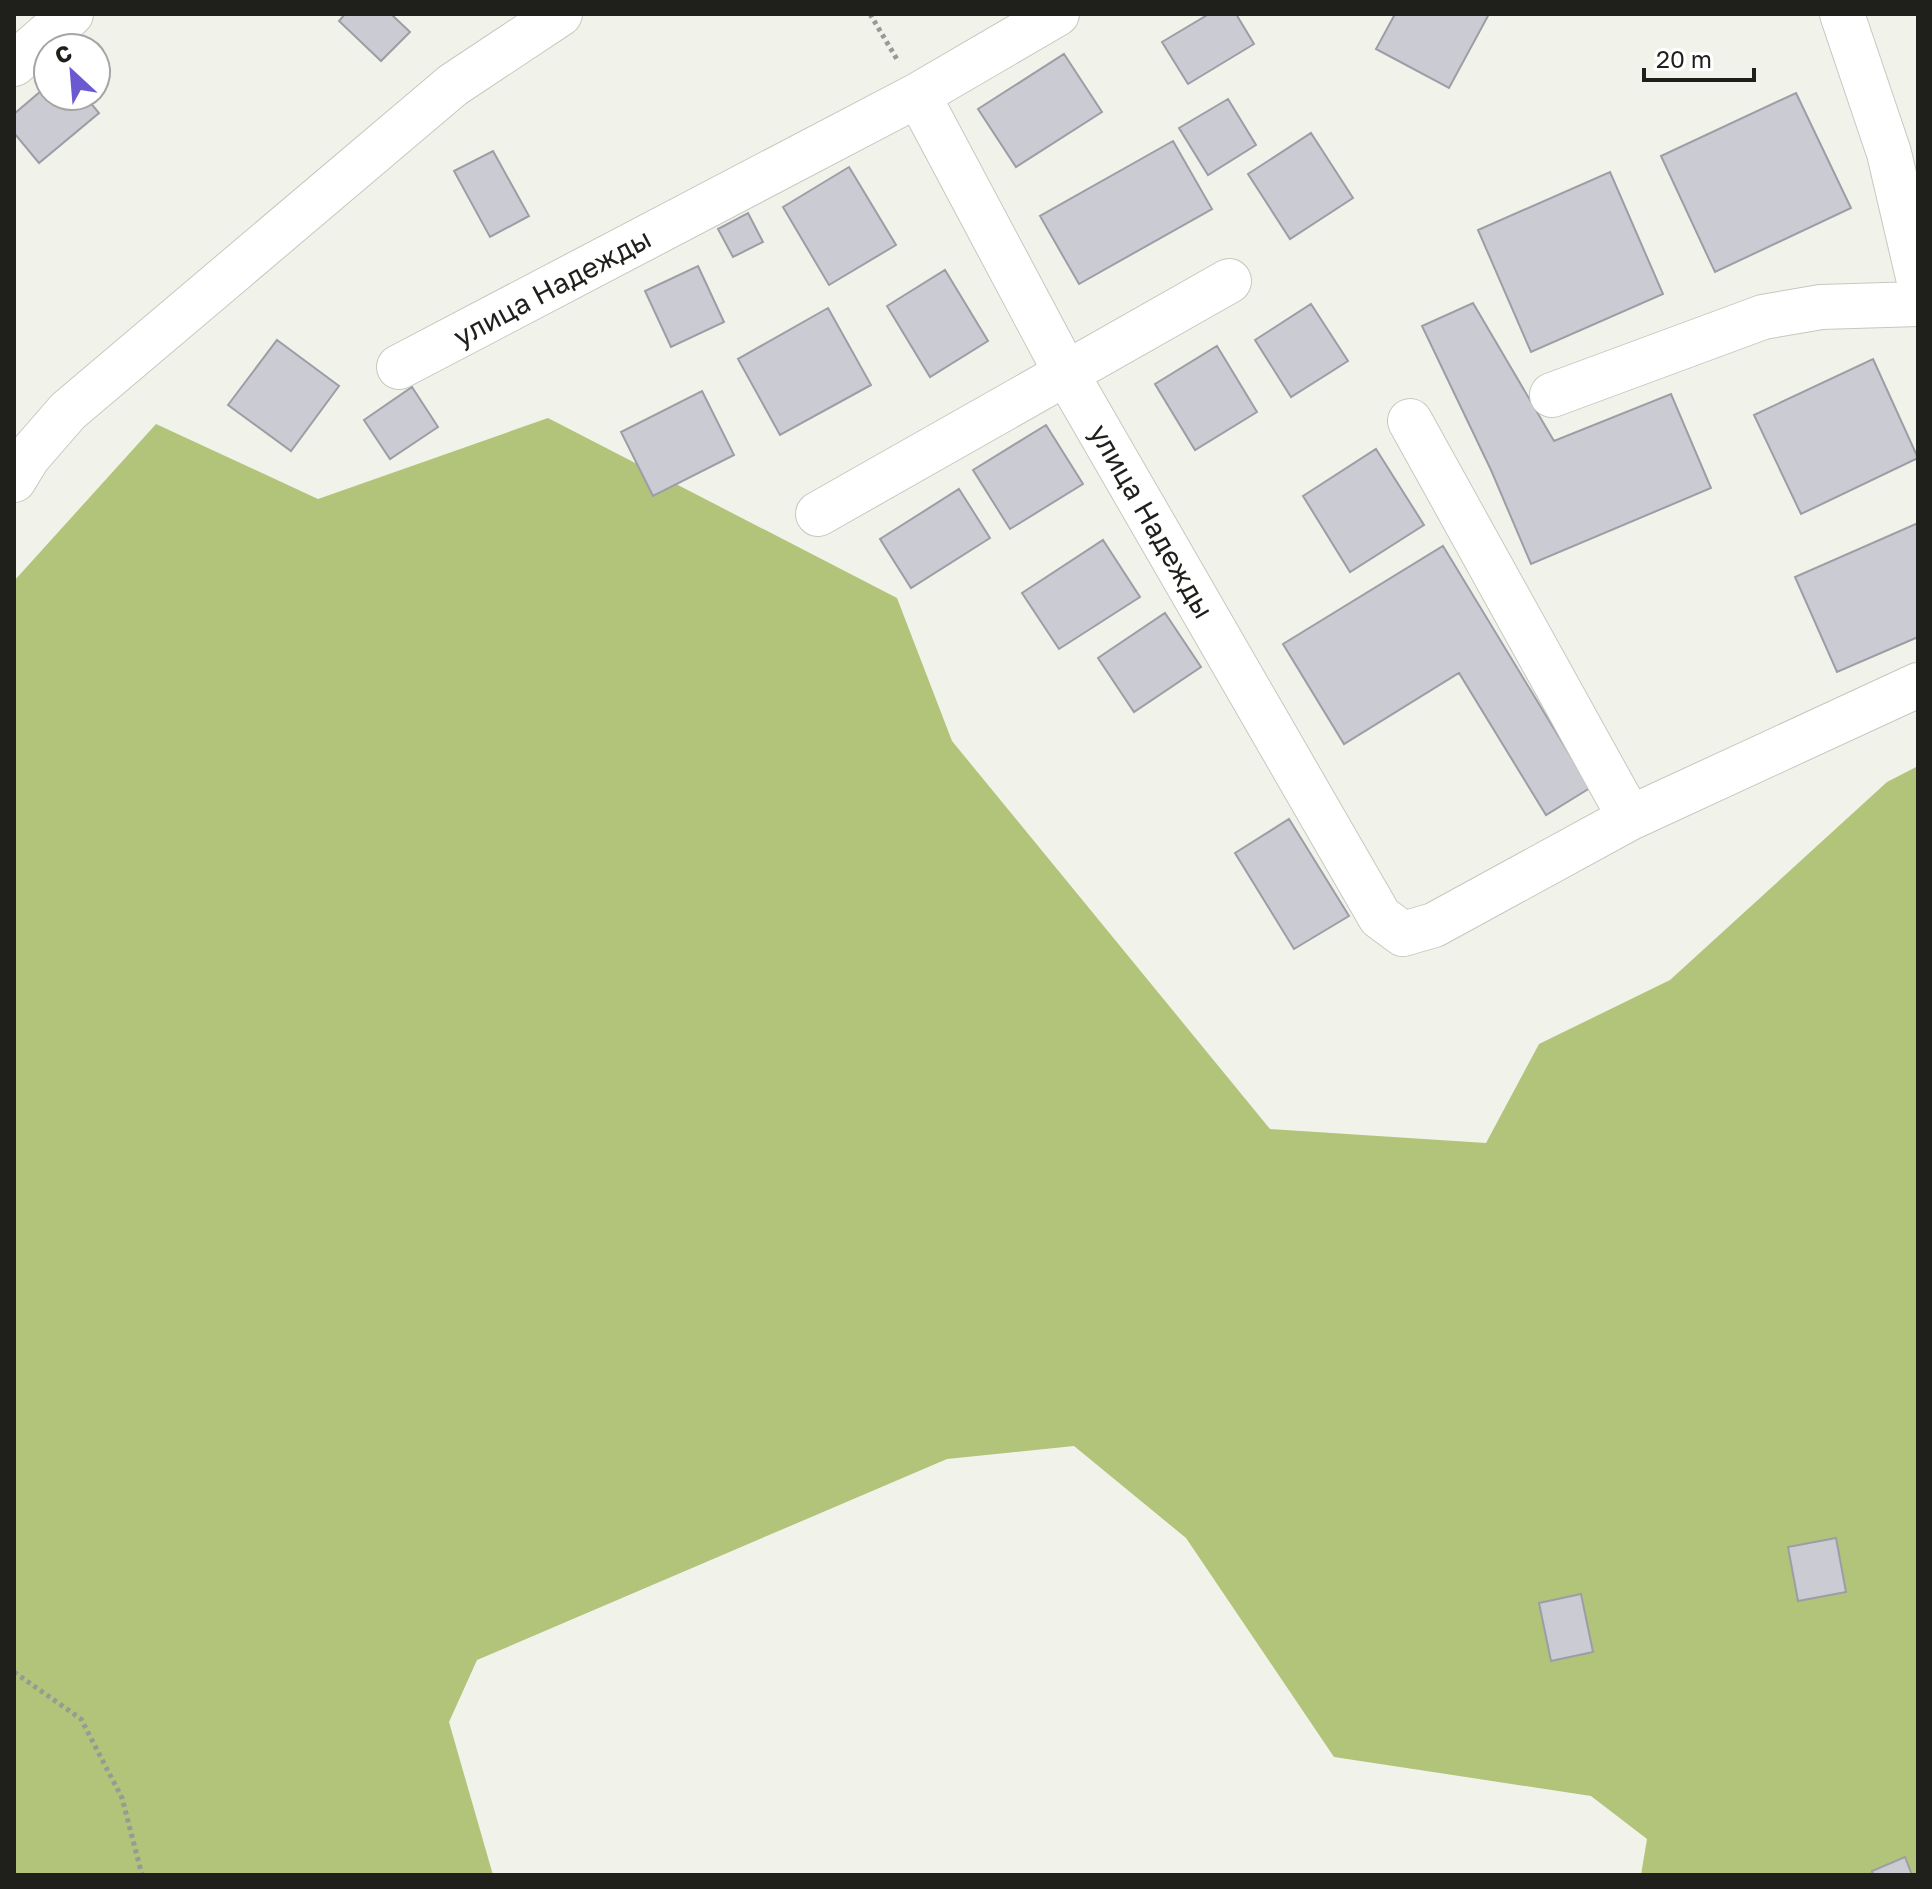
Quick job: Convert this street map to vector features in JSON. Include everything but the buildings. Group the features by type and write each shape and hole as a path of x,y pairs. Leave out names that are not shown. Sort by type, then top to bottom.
{"street":[{"path":"14,64 71,14"},
{"path":"14,480 28,457 68,411 453,85 560,14"},
{"name":"улица Надежды","path":"399,367 918,95 1057,14"},
{"path":"1842,14 1889,153 1918,277"},
{"name":"улица Надежды","path":"918,95 1066,373 1380,917 1403,934 1434,925 1630,818"},
{"path":"818,514 1229,281"},
{"path":"1552,395 1763,317 1821,307 1918,304"},
{"path":"1410,421 1630,818 1918,685"}],"path":[{"path":"870,14 918,95"},
{"path":"14,1672 81,1719 122,1798 142,1875"}],"green space":[{"path":"548,418 897,598 952,741 1270,1129 1486,1143 1539,1044 1670,980 1887,782 1918,766 1918,1875 1641,1875 1647,1839 1591,1796 1334,1757 1186,1538 1074,1446 947,1459 477,1660 449,1722 493,1875 14,1875 14,581 156,424 318,499"}]}
